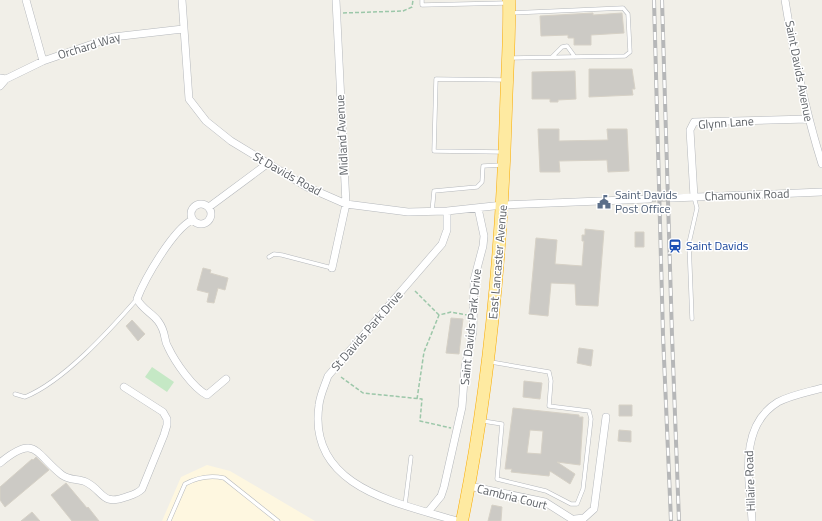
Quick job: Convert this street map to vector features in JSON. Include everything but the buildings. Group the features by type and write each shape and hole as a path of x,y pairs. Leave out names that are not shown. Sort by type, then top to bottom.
{"highway":[{"name":"East Lancaster Avenue","path":"462,521 469,486 488,362 503,204 509,5"}],"street":[{"path":"26,0 43,61"},
{"name":"St Davids Road","path":"182,0 189,99 206,121 231,141 267,164 307,187 346,204 408,212 447,211 503,204"},
{"name":"Midland Avenue","path":"332,268 346,204 336,0"},
{"name":"Saint Davids Avenue","path":"785,0 795,63 808,119 822,164"},
{"name":"Orchard Way","path":"3,78 43,61 114,37 183,29"},
{"path":"0,86 3,78"},
{"name":"Glynn Lane","path":"694,197 690,130 694,122 808,119"},
{"path":"209,207 267,164"},
{"name":"Chamounix Road","path":"672,198 822,192"},
{"path":"503,204 649,200"},
{"path":"202,203 209,207 212,213 208,222 199,224 192,220 191,212 194,206 202,203"},
{"name":"Saint Davids Park Drive","path":"428,512 440,496 444,487 462,407 465,367 472,332 474,280 483,246 484,236 478,208"},
{"name":"St Davids Park Drive","path":"447,211 447,230 442,244 328,376 319,404 318,425 328,458 338,471 359,487 404,506 457,521"},
{"path":"192,220 184,225 155,263 137,299 141,306 157,320 165,332 167,346 198,391 207,395 226,379"},
{"path":"0,463 16,451 30,448 42,454 65,477 87,482 108,499 117,500 136,494 142,489 167,425 163,412 124,388"},
{"name":"Hilaire Road","path":"752,521 749,450 754,428 768,410 778,402 786,398 822,388"},
{"path":"575,520 584,518 594,509 606,417"},
{"name":"Cambria Court","path":"469,486 545,502 575,520"}],"lane":[{"path":"422,0 422,5 509,5 623,8 628,14 630,52 625,56 508,58"},
{"path":"552,57 562,47 567,46 575,57"},
{"path":"504,152 434,151 435,95 436,79 507,80"},
{"path":"432,212 434,191 477,187 482,182 483,166 504,165"},
{"path":"692,319 689,244 697,208 694,197"},
{"path":"269,257 274,254 282,255 332,268"},
{"path":"15,394 25,397 49,385 111,328 137,299"},
{"path":"479,420 502,424 496,479 546,491 571,504 577,504 583,489 592,419 589,411 549,406 551,382 549,372 488,362"},
{"path":"404,506 411,457"},
{"path":"168,521 184,484 196,478 214,475 224,478 278,521"}],"path":[{"path":"337,13 402,11 412,6 413,0"},
{"path":"415,291 439,315"},
{"path":"439,315 451,312 469,315"},
{"path":"417,399 424,352 439,315"},
{"path":"341,377 363,393 422,399 420,421 453,428"}],"shaded area":[{"path":"207,465 230,471 315,521 162,521 181,477"}],"green space":[{"path":"152,367 174,382 167,392 145,377"}],"tunnel":[{"path":"649,199 672,198"}],"railway":[{"path":"654,0 663,335 671,521"},
{"path":"662,0 679,521"}],"place":[{"name":"Saint Davids Post Office","path":"604,202"},
{"name":"Saint Davids","path":"675,246"}]}
